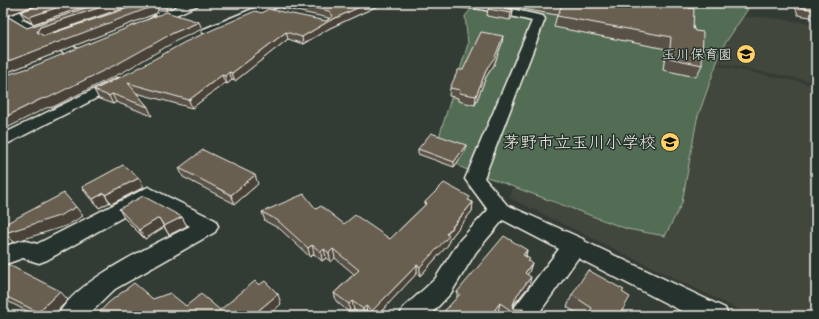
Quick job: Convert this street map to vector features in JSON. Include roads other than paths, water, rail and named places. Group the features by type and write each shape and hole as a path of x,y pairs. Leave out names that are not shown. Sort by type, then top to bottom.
{"street":[{"path":"57,3 11,18 73,52"},
{"path":"135,29 194,3"},
{"path":"453,3 481,6 539,19 474,179 500,210 575,245 716,316"},
{"path":"140,6 189,21"},
{"path":"196,38 262,9 280,8"},
{"path":"32,30 60,20"},
{"path":"203,24 217,28"},
{"path":"49,39 64,34"},
{"path":"60,58 85,47"},
{"path":"3,141 131,75"},
{"path":"3,256 23,249 39,254 148,194 208,226 107,282 70,316"},
{"path":"412,316 442,286 468,246 500,210"},
{"path":"523,316 575,245"}],"place":[{"name":"玉川保育園","path":"746,54"},
{"name":"茅野市立玉川小学校","path":"670,142"}]}
